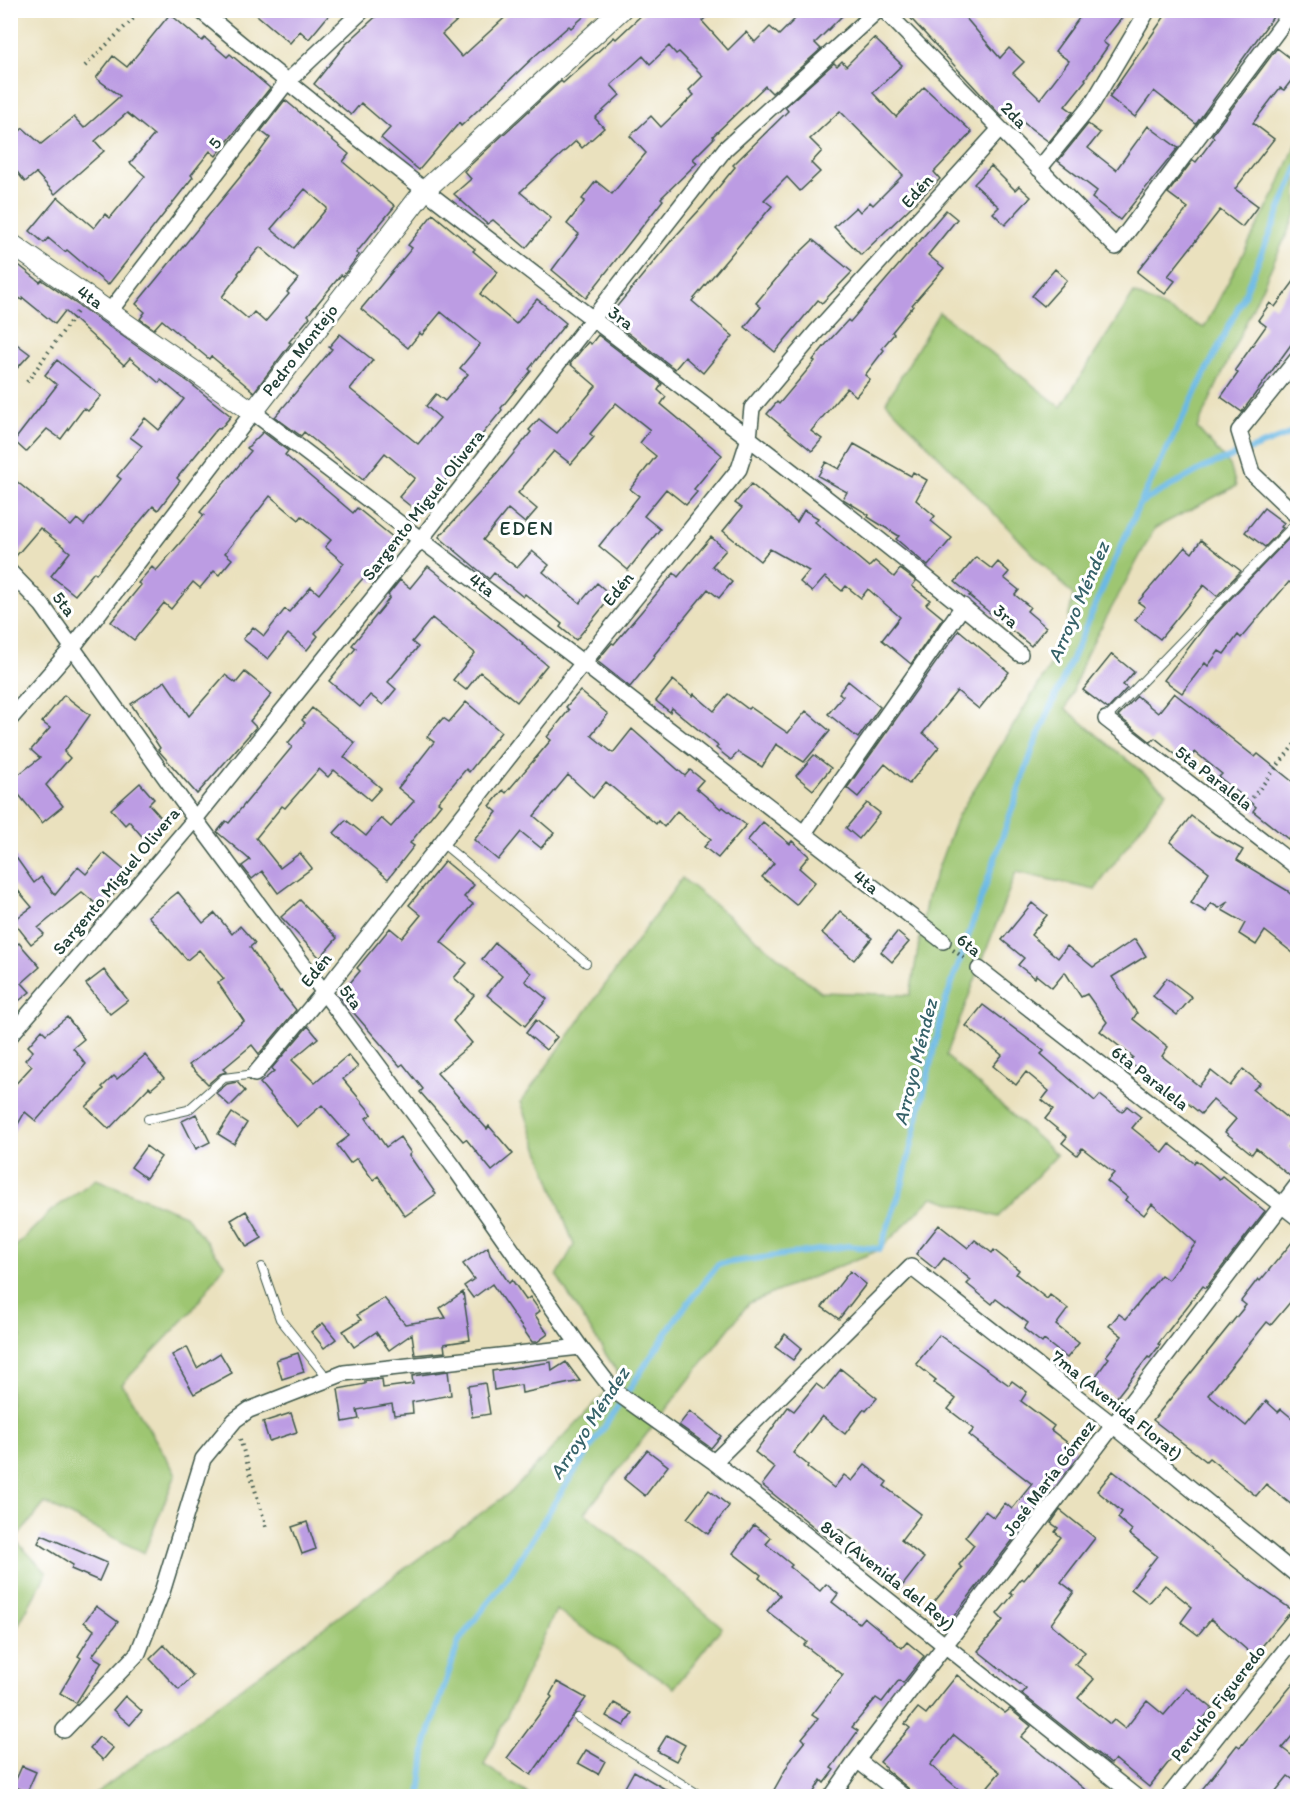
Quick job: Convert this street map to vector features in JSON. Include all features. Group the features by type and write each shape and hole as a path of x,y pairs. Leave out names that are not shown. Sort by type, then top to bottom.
{"street":[{"name":"3ra","path":"200,10 286,83 748,438 963,606 1020,654"},
{"name":"5","path":"110,311 286,83 363,10"},
{"name":"Pedro Montejo","path":"10,719 73,647 424,191 621,10"},
{"name":"Sargento Miguel Olivera","path":"10,1036 195,819 422,539 725,148 878,10"},
{"name":"2da","path":"884,10 1116,247 1293,10"},
{"path":"1039,169 1092,104 1148,10"},
{"name":"Edén","path":"255,1074 323,993 583,663 739,470 748,438 752,408 816,332 1000,129"},
{"name":"4ta","path":"10,243 253,412 422,539 943,941"},
{"path":"1298,358 1239,431 1252,473 1298,519"},
{"name":"5ta","path":"10,572 42,605 73,647 195,819 453,1166 580,1347 613,1390"},
{"path":"804,833 963,606"},
{"path":"10,700 27,698"},
{"name":"5ta Paralela","path":"1106,719 1298,868"},
{"name":"6ta Paralela","path":"979,969 1298,1218"},
{"name":"José María Gómez","path":"832,1797 857,1760 1298,1184"},
{"name":"7ma (Avenida Florat)","path":"714,1462 911,1267 1113,1425 1298,1576"},
{"path":"64,1730 138,1653 162,1592 203,1459 235,1420 249,1410 344,1373 580,1347"},
{"name":"8va (Avenida del Rey)","path":"613,1390 714,1462 1136,1797"},
{"name":"Perucho Figueredo","path":"1169,1797 1298,1634"},
{"path":"857,1760 903,1797"}],"lane":[{"path":"1106,719 1298,519"},
{"path":"442,843 586,963"},
{"path":"148,1119 188,1110 224,1078 255,1074"},
{"path":"262,1267 280,1319 329,1380"},
{"path":"578,1718 701,1797"}],"path":[{"path":"85,66 142,10"},
{"path":"27,382 88,296"},
{"path":"1236,819 1298,740"},
{"name":"6ta","path":"943,941 979,969"},
{"path":"235,1420 267,1530"}],"green space":[{"path":"1297,142 1297,212 1197,428 1230,465 1236,486 1155,528 1086,655 1066,709 1166,792 1095,890 1016,872 946,1056 1057,1155 998,1217 933,1197 879,1250 749,1303 585,1513 722,1627 674,1688 556,1610 484,1765 531,1796 92,1796 513,1490 620,1377 557,1276 574,1245 521,1102 682,878 821,992 910,995 927,898 957,817 1063,645 1073,595 886,402 939,312 1061,407 1134,293 1204,328 1277,189"},
{"path":"96,1179 185,1215 225,1265 191,1312 122,1384 176,1474 144,1553 45,1503 15,1540 47,1573 11,1638 10,1347 21,1337 11,1322 11,1251 51,1211"}],"building":[{"path":"251,10 333,10 309,39 300,31 290,43"},
{"path":"383,10 451,10 459,19 442,34 462,57 513,10 591,10 537,54 461,126 459,123 419,170 381,138 390,128 361,103 351,115 314,84 345,45"},
{"path":"647,10 713,10 702,21 728,50 746,32 755,42 770,27 779,35 804,10 848,10 815,43 821,49 772,93 765,86 713,136 714,138 693,159 697,163 661,198 663,200 586,298 552,270 579,234 567,224 585,201 582,199 596,181 612,194 646,153 630,136 651,116 661,127 694,95 689,90 703,76 679,52 676,54 669,46 650,64 643,56 611,85 620,95 595,118 604,128 582,148 576,141 520,192 551,218 526,248 493,220 487,224 454,194 471,179 464,171 561,81 563,83"},
{"path":"903,10 959,10 1000,58 1009,48 1024,62 1013,73 1040,99 1069,61 1055,51 1085,10 1128,10 1103,42 1108,46 1086,80 1065,106 1073,112 1049,142 1008,111 1002,117"},
{"path":"1169,10 1278,10 1196,124 1154,91 1135,117 1109,97"},
{"path":"170,14 202,41 205,38 227,57 230,54 270,88 216,156 210,151 191,175 193,177 108,285 67,250 65,252 48,238 44,243 30,231 58,197 94,228 105,214 110,218 145,176 130,163 154,135 127,113 95,141 104,151 55,194 36,173 25,182 10,163 10,141 23,128 41,144 74,117 84,128 120,96 96,78 113,56 127,67"},
{"path":"874,38 902,65 873,93 896,117 924,87 972,132 934,172 940,179 861,255 834,227 856,207 860,212 870,202 873,205 903,175 840,111 810,139 822,151 811,163 820,172 800,191 787,177 764,200 772,206 692,301 733,336 703,373 685,357 675,369 611,320 613,318 609,316 704,205 735,167 733,165 788,111 785,107 834,63 837,66 842,61 846,66"},
{"path":"1277,48 1298,64 1298,72 1284,90 1280,88 1253,123 1274,139 1235,189 1258,206 1242,227 1220,210 1168,276 1175,281 1165,294 1137,272 1188,208 1168,193 1193,160 1196,162 1214,138 1212,135"},
{"path":"285,100 349,154 343,162 395,206 356,253 359,255 343,276 341,275 308,315 310,317 289,342 291,343 254,392 211,356 209,359 162,320 154,329 140,319 145,312 136,304 270,138 261,131","holes":["305,189 327,208 294,248 271,229","260,247 298,279 287,292 289,294 265,322 254,312 248,319 222,297"]},
{"path":"1088,124 1100,133 1088,148 1116,170 1148,126 1178,148 1120,220 1092,198 1097,191 1058,161"},
{"path":"991,166 1015,190 1019,186 1031,197 1005,225 993,213 999,207 974,184"},
{"path":"946,210 957,219 928,255 944,268 892,332 894,334 882,348 884,350 865,375 870,379 856,396 847,388 811,431 822,439 812,451 767,414 777,402 779,404 827,343 848,320 850,322"},
{"path":"433,214 475,249 473,251 498,272 480,294 516,324 537,299 566,323 529,369 531,371 501,408 502,410 419,513 399,497 415,478 385,453 363,480 304,432 301,436 275,417 332,349 329,347 340,334 373,360 350,389 418,444 440,418 426,406 436,394 445,401 468,374 460,368 480,344 441,312 408,348 361,309 412,248 408,245"},
{"path":"813,240 852,272 822,303 818,300 775,352 745,327 761,307 756,303 793,259"},
{"path":"10,258 40,282 42,280 190,383 231,416 220,429 218,428 177,478 180,481 158,510 153,506 96,574 94,572 75,595 51,576 70,552 40,528 10,563 10,476 71,526 77,519 84,525 121,479 117,476 142,446 130,437 145,418 159,430 184,399 161,380 159,383 130,358 124,365 65,311 55,324 23,298 22,300 10,291"},
{"path":"1055,269 1067,280 1044,306 1032,296"},
{"path":"1298,276 1298,335 1242,412 1221,397 1238,373 1235,370 1266,326 1258,320 1270,303 1275,307"},
{"path":"598,335 662,384 658,390 666,397 661,404 722,455 694,489 697,492 686,505 666,489 644,516 660,529 628,570 599,546 639,496 630,489 656,456 640,443 650,430 616,403 590,434 594,437 571,464 554,451 518,493 537,509 525,523 508,509 483,540 517,568 532,551 549,565 543,572 580,603 597,583 612,596 576,640 560,627 562,624 525,594 523,597 494,573 489,579 439,537 496,475 539,419 557,433 596,386 570,364 588,342 591,344"},
{"path":"10,339 30,354 10,376"},
{"path":"57,360 101,396 88,411 84,408 61,439 47,429 26,452 14,441 57,385 45,375"},
{"path":"263,432 288,451 285,455 353,513 357,508 400,543 382,565 385,568 373,583 365,576 315,633 318,636 307,650 288,634 268,659 243,639 253,627 264,636 285,609 289,612 311,587 319,594 344,563 325,547 331,540 302,516 299,520 270,496 225,553 232,559 219,575 214,571 200,588 193,582 171,609 164,603 134,640 111,622 141,585 138,583 152,567 156,571 204,515 200,512 251,451 247,448"},
{"path":"854,444 911,476 913,472 927,480 916,500 935,516 931,521 952,538 928,566 896,539 899,536 843,499 847,492 818,476 826,462 839,469"},
{"path":"751,484 797,522 804,510 818,518 815,522 869,567 875,561 894,577 900,569 916,581 912,586 930,600 926,604 943,618 911,664 882,640 900,617 868,589 861,598 846,586 842,591 825,577 812,592 800,582 809,571 770,549 760,561 723,531 742,508 735,503"},
{"path":"1264,508 1284,523 1281,527 1283,528 1265,547 1245,532"},
{"path":"1292,535 1298,540 1298,588 1289,582 1241,638 1238,635 1224,654 1219,651 1208,666 1205,663 1182,693 1164,680 1209,621"},
{"path":"711,537 726,550 712,566 732,582 719,598 708,589 630,687 597,661 674,573 678,577"},
{"path":"1201,540 1241,571 1217,596 1204,585 1160,639 1135,620 1145,607 1138,602 1185,547 1192,553"},
{"path":"976,557 992,569 998,562 1009,572 1004,578 1019,590 1015,595 1030,607 1027,611 1046,627 1031,646 955,582"},
{"path":"428,566 547,665 517,702 480,672 466,690 453,680 475,653 432,618 412,642 418,647 388,682 396,689 383,705 370,695 360,707 329,681 356,648 352,645 383,607 390,597 388,595 400,580 410,588"},
{"path":"959,630 1009,672 979,709 957,691 923,733 939,747 909,784 885,764 858,797 847,788"},
{"path":"1112,654 1134,672 1123,685 1127,688 1108,709 1083,690"},
{"path":"245,672 272,694 250,721 256,727 197,794 158,750 160,748 131,704 165,681 189,716 225,675 236,683"},
{"path":"673,680 714,711 728,694 788,733 806,711 830,731 804,762 776,744 762,767 738,752 731,760 716,748 718,746 672,708 670,712 656,701"},
{"path":"848,681 880,707 858,738 828,714 843,696 839,693"},
{"path":"580,691 608,714 591,735 613,753 632,729 685,776 690,770 703,780 696,788 721,809 723,807 746,825 718,858 704,847 711,839 677,811 664,827 658,821 656,824 606,782 593,798 568,775 534,816 554,833 541,848 521,832 498,860 474,840 497,812 490,806 503,790 506,793 551,740 547,737 569,710 566,707"},
{"path":"1174,693 1255,757 1258,754 1298,786 1298,828 1288,839 1253,811 1256,807 1219,777 1222,774 1195,752 1186,763 1155,738 1151,742 1118,716 1137,696 1158,713"},
{"path":"64,695 90,715 64,752 70,758 46,785 63,806 42,823 10,784 10,781 40,758 31,750 50,728 42,722"},
{"path":"466,702 501,732 469,772 466,769 438,802 441,804 410,843 414,846 388,879 334,833 346,820 366,836 381,818 391,827 414,801 398,788 434,742 427,737 443,718 449,722"},
{"path":"312,708 355,743 344,757 381,788 370,800 334,770 328,777 319,769 285,808 282,806 256,838 280,868 300,853 312,868 278,893 262,871 252,879 242,866 250,860 217,832 226,821 229,823 292,747 288,743 305,723 302,720"},
{"path":"814,755 831,768 813,790 796,776"},
{"path":"140,783 154,799 149,804 166,823 146,841 129,821 125,825 111,809"},
{"path":"867,803 880,813 859,839 846,828"},
{"path":"1191,816 1215,834 1243,850 1237,860 1288,891 1298,900 1298,957 1265,931 1256,945 1239,934 1245,923 1222,910 1229,901 1219,908 1211,903 1206,912 1191,903 1209,872 1170,842"},
{"path":"763,822 790,844 792,841 809,856 799,868 815,882 796,905 762,877 774,863 747,841"},
{"path":"10,849 34,883 41,877 55,895 78,867 86,874 104,853 130,875 102,909 82,892 38,928 44,934 31,944 13,921 32,907 10,881"},
{"path":"445,861 474,885 464,897 473,904 441,942 467,963 454,978 474,995 453,1021 472,1043 437,1073 487,1129 489,1126 513,1154 492,1171 466,1139 463,1141 420,1092 423,1089 403,1064 400,1066 339,996 360,971 357,968 390,928 402,938 421,915 409,905"},
{"path":"178,892 203,923 215,913 232,934 240,926 255,943 250,947 280,992 296,1010 259,1054 252,1045 223,1069 226,1072 208,1084 189,1065 244,1021 218,983 224,979 199,950 187,960 148,916"},
{"path":"300,900 337,938 320,958 281,917"},
{"path":"1032,903 1047,915 1031,935 1058,958 1067,946 1093,967 1135,939 1146,956 1112,977 1137,1013 1133,1019 1168,1047 1162,1056 1199,1086 1211,1071 1230,1086 1243,1069 1260,1083 1253,1090 1298,1127 1298,1135 1288,1147 1298,1155 1298,1174 1291,1177 1256,1148 1252,1154 1225,1132 1236,1119 1213,1100 1201,1114 1179,1096 1175,1102 1160,1089 1129,1062 1133,1057 1100,1031 1107,1022 1087,994 1081,997 1065,972 1052,988 1036,975 1035,978 1018,965 1024,958 1002,940"},
{"path":"840,911 872,938 854,960 822,933"},
{"path":"897,932 909,942 892,962 881,952"},
{"path":"19,943 40,967 22,983 30,992 10,1008 10,950"},
{"path":"495,943 531,973 525,981 547,999 525,1026 487,995 502,976 482,959"},
{"path":"104,970 128,1000 110,1014 86,984"},
{"path":"1167,978 1192,997 1177,1015 1153,996"},
{"path":"983,1005 1044,1051 1041,1054 1095,1101 1100,1095 1122,1112 1127,1106 1141,1117 1132,1128 1163,1153 1170,1144 1194,1163 1196,1160 1219,1179 1222,1176 1265,1211 1206,1288 1203,1286 1158,1344 1160,1345 1150,1358 1148,1357 1116,1398 1093,1380 1109,1358 1106,1356 1122,1336 1109,1326 1119,1314 1126,1319 1161,1275 1168,1280 1196,1243 1152,1204 1144,1215 1125,1200 1127,1197 1107,1181 1114,1173 1082,1148 1077,1155 1062,1143 1067,1137 1045,1119 1053,1109 1042,1100 1049,1091 1026,1072 1016,1085 993,1066 1002,1055 966,1026"},
{"path":"67,1017 84,1039 73,1048 86,1064 36,1121 25,1112 10,1138 10,1090 32,1066 25,1060 33,1051 28,1046 42,1030 46,1034"},
{"path":"536,1020 557,1037 546,1050 526,1033"},
{"path":"308,1026 318,1038 292,1060 315,1083 348,1055 358,1067 343,1079 372,1114 366,1118 386,1147 400,1137 411,1153 409,1155 436,1194 405,1216 378,1176 373,1180 357,1158 350,1163 337,1145 349,1136 322,1105 297,1127 260,1083 274,1071 272,1068"},
{"path":"145,1055 164,1078 151,1089 149,1087 109,1129 86,1107 114,1076 117,1079"},
{"path":"237,1082 245,1091 230,1106 216,1093 227,1084"},
{"path":"232,1113 247,1123 234,1144 218,1134"},
{"path":"196,1114 210,1142 196,1149 182,1121"},
{"path":"146,1146 161,1157 146,1178 131,1167"},
{"path":"246,1211 262,1238 247,1247 231,1220"},
{"path":"939,1225 968,1248 975,1240 992,1253 994,1250 1019,1270 1016,1274 1047,1299 1050,1295 1068,1309 1056,1325 1079,1343 1067,1358 1044,1340 1042,1343 1024,1329 1028,1323 996,1299 992,1304 967,1284 971,1280 944,1258 935,1269 916,1254"},
{"path":"1298,1235 1298,1293 1271,1325 1267,1322 1208,1395 1246,1426 1266,1401 1278,1412 1281,1409 1298,1423 1298,1510 1266,1484 1256,1496 1209,1458 1206,1461 1153,1420 1246,1305 1241,1301 1258,1279 1260,1281"},
{"path":"488,1247 490,1255 509,1283 512,1280 526,1300 530,1297 540,1311 535,1315 548,1334 537,1342 532,1342 492,1284 473,1298 464,1286 474,1279 463,1264"},
{"path":"850,1271 866,1284 839,1319 822,1307"},
{"path":"463,1292 470,1340 444,1344 445,1352 415,1355 412,1334 389,1350 376,1332 354,1347 343,1331 361,1320 357,1315 384,1298 405,1324 446,1318 440,1308"},
{"path":"323,1323 336,1339 324,1348 311,1332"},
{"path":"785,1334 802,1348 793,1360 775,1347"},
{"path":"939,1335 1009,1385 1012,1381 1027,1392 1021,1401 1054,1426 1051,1430 1077,1450 1042,1495 1045,1498 1014,1534 1016,1536 950,1621 931,1606 962,1568 959,1565 974,1545 965,1537 985,1511 994,1518 1005,1503 1012,1509 1032,1484 969,1435 974,1429 948,1409 956,1399 934,1383 936,1380 916,1364"},
{"path":"187,1347 197,1368 220,1353 232,1373 194,1394 172,1355"},
{"path":"298,1353 304,1372 282,1379 276,1360"},
{"path":"551,1362 552,1371 566,1362 580,1381 522,1393 521,1385 494,1390 492,1371"},
{"path":"841,1369 877,1398 866,1411 864,1409 845,1434 822,1416 793,1453 834,1488 844,1475 852,1481 865,1465 887,1482 884,1486 921,1514 901,1540 924,1558 903,1585 880,1567 877,1571 862,1559 868,1552 839,1529 830,1540 762,1485 775,1468 755,1452 788,1407 794,1411 816,1384 824,1390"},
{"path":"448,1371 451,1395 412,1402 413,1413 394,1415 392,1404 357,1410 359,1419 343,1422 338,1389 365,1384 365,1381 382,1379 383,1388 413,1384 412,1376"},
{"path":"485,1383 490,1414 472,1417 468,1386"},
{"path":"690,1411 721,1436 711,1448 679,1425"},
{"path":"291,1413 297,1432 269,1441 263,1422"},
{"path":"647,1450 668,1466 645,1496 624,1479"},
{"path":"1113,1471 1254,1583 1292,1610 1254,1656 1211,1619 1198,1635 1181,1622 1192,1607 1165,1585 1149,1603 1131,1589 1157,1556 1129,1534 1132,1530 1118,1518 1122,1512 1097,1491"},
{"path":"709,1490 729,1506 708,1534 687,1518"},
{"path":"1060,1510 1095,1538 1061,1582 1074,1592 1051,1624 1085,1652 1075,1664 1094,1679 1078,1698 1110,1724 1114,1720 1125,1729 1147,1701 1164,1715 1187,1688 1212,1708 1149,1787 1115,1759 1111,1764 1022,1694 1026,1689 978,1651 1003,1620 997,1614 1013,1595 1010,1593 1022,1578 1024,1580 1039,1564 1061,1537 1055,1532 1058,1528 1051,1523"},
{"path":"307,1522 316,1549 302,1554 292,1527"},
{"path":"754,1525 771,1538 766,1544 792,1565 790,1567 820,1591 826,1584 838,1594 832,1602 859,1623 864,1617 902,1648 907,1642 924,1656 903,1683 899,1680 882,1702 876,1698 852,1727 858,1731 831,1768 834,1770 824,1783 821,1780 811,1797 770,1797 793,1756 805,1741 802,1738 818,1719 812,1715 843,1675 804,1645 807,1642 767,1611 780,1595 759,1578 761,1575 733,1553"},
{"path":"42,1535 107,1563 99,1581 71,1569 73,1565 38,1543"},
{"path":"96,1606 118,1622 92,1656 102,1662 76,1703 60,1693 81,1658 78,1656 94,1630 84,1622"},
{"path":"164,1645 193,1676 179,1690 150,1659"},
{"path":"957,1675 1005,1713 1010,1709 1031,1726 1021,1737 1094,1797 979,1797 1000,1772 954,1735 930,1765 968,1797 913,1797 909,1789 880,1762 910,1728 905,1724 918,1708 926,1714"},
{"path":"1298,1678 1298,1729 1282,1748 1298,1760 1298,1783 1288,1776 1271,1797 1196,1797 1237,1745 1240,1747"},
{"path":"557,1682 586,1698 531,1775 507,1758 552,1697 550,1695"},
{"path":"125,1696 142,1711 130,1725 113,1710"},
{"path":"614,1703 632,1713 624,1726 606,1716"},
{"path":"667,1735 685,1745 676,1761 657,1751"},
{"path":"99,1737 113,1748 103,1760 90,1748"},
{"path":"586,1750 605,1761 598,1774 578,1763"},
{"path":"22,1766 36,1772 27,1792 13,1786"},
{"path":"634,1771 679,1797 632,1797 623,1791"}],"waterway":[{"name":"Arroyo Méndez","path":"420,1796 426,1743 459,1641 512,1571 565,1486 678,1316 718,1264 848,1246 880,1249 902,1186 944,1006 1034,746 1139,505 1242,300 1298,167"},
{"path":"1139,504 1205,467 1285,436 1298,428"}],"district":[{"name":"EDEN","path":"527,528"}]}
